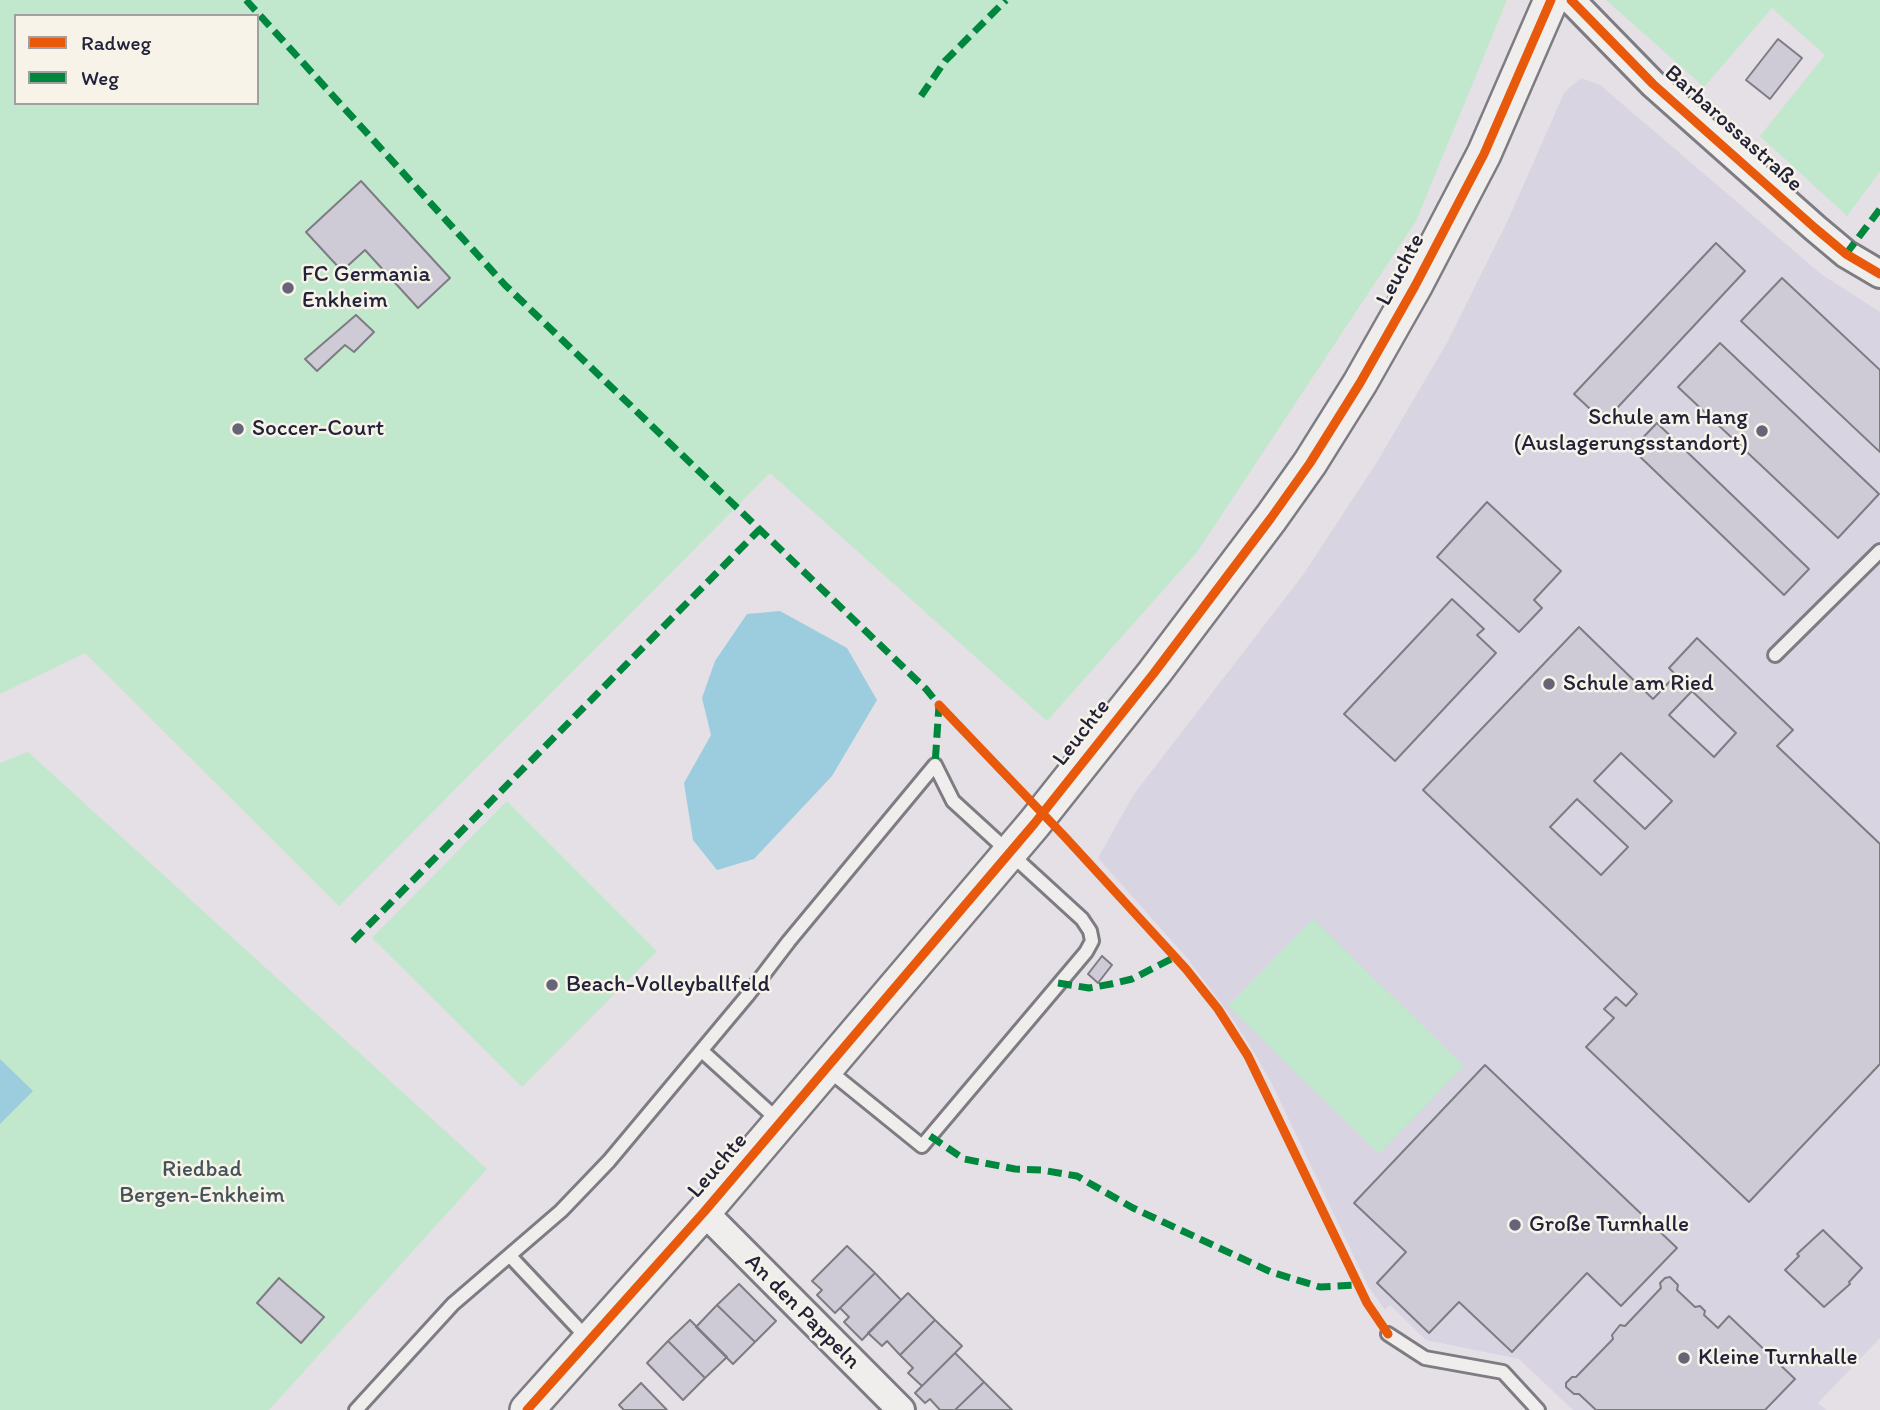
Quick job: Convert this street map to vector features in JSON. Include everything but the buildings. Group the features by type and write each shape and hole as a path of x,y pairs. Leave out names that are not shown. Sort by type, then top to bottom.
{"street":[{"name":"Leuchte","path":"527,1410 704,1212 1010,853 1232,572 1310,463 1360,383 1422,274 1484,154 1551,0"},
{"name":"Barbarossastraße","path":"1571,0 1653,84 1805,219 1846,254 1880,274"},
{"name":"An den Pappeln","path":"704,1212 901,1410"}],"lane":[{"path":"1775,655 1880,551"},
{"path":"356,1410 453,1304 561,1211 589,1183 702,1051 935,765 953,801 1082,919 1090,931 1092,941 1086,952 922,1146 827,1069"},
{"path":"702,1051 781,1122"},
{"path":"510,1256 589,1341"},
{"path":"1388,1334 1425,1358 1503,1372 1538,1410"}],"shaded area":[{"name":"Schule am Ried","path":"1581,78 1600,85 1821,274 1880,312 1880,1338 1818,1403 1826,1410 1573,1410 1519,1359 1426,1340 1390,1305 1385,1310 1368,1286 1271,1082 1252,1049 1187,958 1098,858 1134,794 1303,575 1377,462 1448,341 1509,218 1564,93"}],"green space":[{"path":"0,0 1507,0 1416,221 1197,552 1047,721 770,473 339,906 85,653 0,694"},
{"path":"1606,0 1880,0 1880,171 1847,216 1760,136 1825,55 1772,8 1704,87"},
{"name":"Riedbad Bergen-Enkheim","path":"28,752 487,1169 269,1410 0,1410 0,763"},
{"path":"507,801 657,951 522,1087 372,938"},
{"path":"1313,919 1464,1066 1379,1154 1228,1006"}],"water":[{"path":"780,611 847,648 877,700 832,776 754,859 717,870 693,840 684,783 711,735 702,698 715,661 747,614"},
{"path":"0,1059 33,1091 0,1124"}],"marked path":[{"path":"246,0 259,14"},
{"path":"921,96 945,61 1006,0"},
{"path":"259,14 505,285 926,689 939,705 935,765"},
{"path":"1846,254 1880,209"},
{"path":"353,941 760,529"},
{"path":"1058,983 1089,988 1111,984 1132,979 1175,957"},
{"path":"930,1136 964,1159 1015,1169 1077,1176 1133,1208 1271,1272 1320,1287 1358,1285"}],"cycle path":[{"path":"527,1410 704,1212 1034,824 1154,673 1271,518 1310,463 1360,383 1415,286 1484,154 1551,0"},
{"path":"1571,0 1653,84 1815,228 1846,254 1880,274"},
{"path":"939,705 1065,837 1186,969 1218,1009 1248,1056 1367,1303 1388,1334"}],"place":[{"name":"FC Germania Enkheim","path":"288,288"},
{"name":"Soccer-Court","path":"238,429"},
{"name":"Schule am Hang (Auslagerungsstandort)","path":"1762,431"},
{"name":"Schule am Ried","path":"1549,684"},
{"name":"Beach-Volleyballfeld","path":"552,985"},
{"name":"Große Turnhalle","path":"1515,1225"},
{"name":"Kleine Turnhalle","path":"1684,1358"}]}
